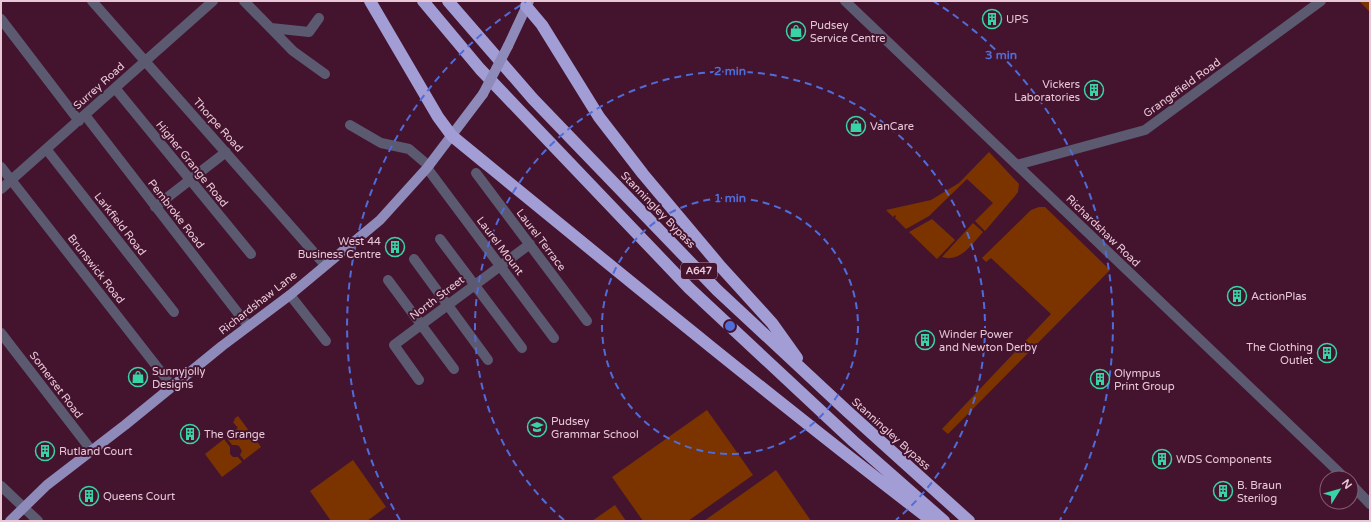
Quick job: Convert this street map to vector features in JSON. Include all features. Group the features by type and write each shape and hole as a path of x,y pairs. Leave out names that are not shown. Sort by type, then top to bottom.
{"highway":[{"path":"370,1 438,117 452,136 625,278 807,424 932,521"},
{"name":"A647","path":"424,1 480,69 689,288 853,441 944,521"},
{"name":"Stanningley Bypass","path":"448,1 533,99 717,290 815,382 969,521"},
{"path":"525,3 548,34 599,117 643,174 772,324 815,382"}],"main road":[{"name":"Richardshaw Lane","path":"10,521 47,485 92,451 248,326 290,295 380,220 428,167 482,94 508,46 525,3"}],"street":[{"name":"Thorpe Road","path":"92,1 325,265"},
{"name":"Surrey Road","path":"1,189 47,150 213,1"},
{"path":"244,1 293,51 325,74"},
{"name":"Richardshaw Road","path":"845,1 1337,470"},
{"name":"Grangefield Road","path":"1018,165 1145,130 1321,1"},
{"path":"271,28 309,32 319,18"},
{"name":"Pembroke Road","path":"1,19 155,207 248,326"},
{"name":"Higher Grange Road","path":"115,88 251,254"},
{"name":"Laurel Mount","path":"350,125 381,143 409,149 428,167 554,338"},
{"name":"Larkfield Road","path":"47,150 174,312"},
{"path":"155,207 226,152"},
{"name":"Brunswick Road","path":"1,167 172,386"},
{"name":"Laurel Terrace","path":"476,174 587,321"},
{"path":"440,239 522,348"},
{"name":"North Street","path":"419,380 394,345 530,244"},
{"path":"414,259 488,360"},
{"path":"388,280 454,369"},
{"path":"290,295 326,341"},
{"name":"Somerset Road","path":"1,333 92,451"},
{"path":"1,486 38,521"},
{"path":"1359,492 1370,504"}],"shaded area":[{"path":"1359,1 1370,1 1370,12"},
{"path":"989,152 1019,184 1018,192 985,231 975,221 993,203 967,179 929,216 906,229 895,218 895,215 893,217 886,210 931,200 959,183"},
{"path":"1039,207 1045,207 1110,270 948,434 942,429 1051,314 991,258 986,262 982,258 1031,210"},
{"path":"932,219 955,240 937,259 909,232"},
{"path":"973,223 983,232 974,242 960,255 948,258 942,257"},
{"path":"707,410 753,475 688,521 643,521 612,477"},
{"path":"238,416 261,447 244,460 240,455 242,451 239,446 232,445 226,437 238,428 233,422"},
{"path":"224,439 230,447 230,454 233,457 238,457 242,462 222,477 205,454"},
{"path":"353,460 386,507 367,521 331,521 310,491"},
{"path":"776,470 811,521 704,521"},
{"path":"615,505 626,521 592,521"}],"place":[{"name":"UPS","path":"992,19"},
{"name":"Pudsey Service Centre","path":"796,31"},
{"name":"Vickers Laboratories","path":"1094,90"},
{"name":"VanCare","path":"856,126"},
{"name":"West 44 Business Centre","path":"395,247"},
{"name":"ActionPlas","path":"1237,296"},
{"name":"Winder Power and Newton Derby","path":"925,340"},
{"name":"The Clothing Outlet","path":"1327,353"},
{"name":"Sunnyjolly Designs","path":"138,377"},
{"name":"Olympus Print Group","path":"1100,379"},
{"name":"Pudsey Grammar School","path":"537,427"},
{"name":"The Grange","path":"190,434"},
{"name":"Rutland Court","path":"45,451"},
{"name":"WDS Components","path":"1162,459"},
{"name":"B. Braun Sterilog","path":"1223,491"},
{"name":"Queens Court","path":"89,496"}]}
